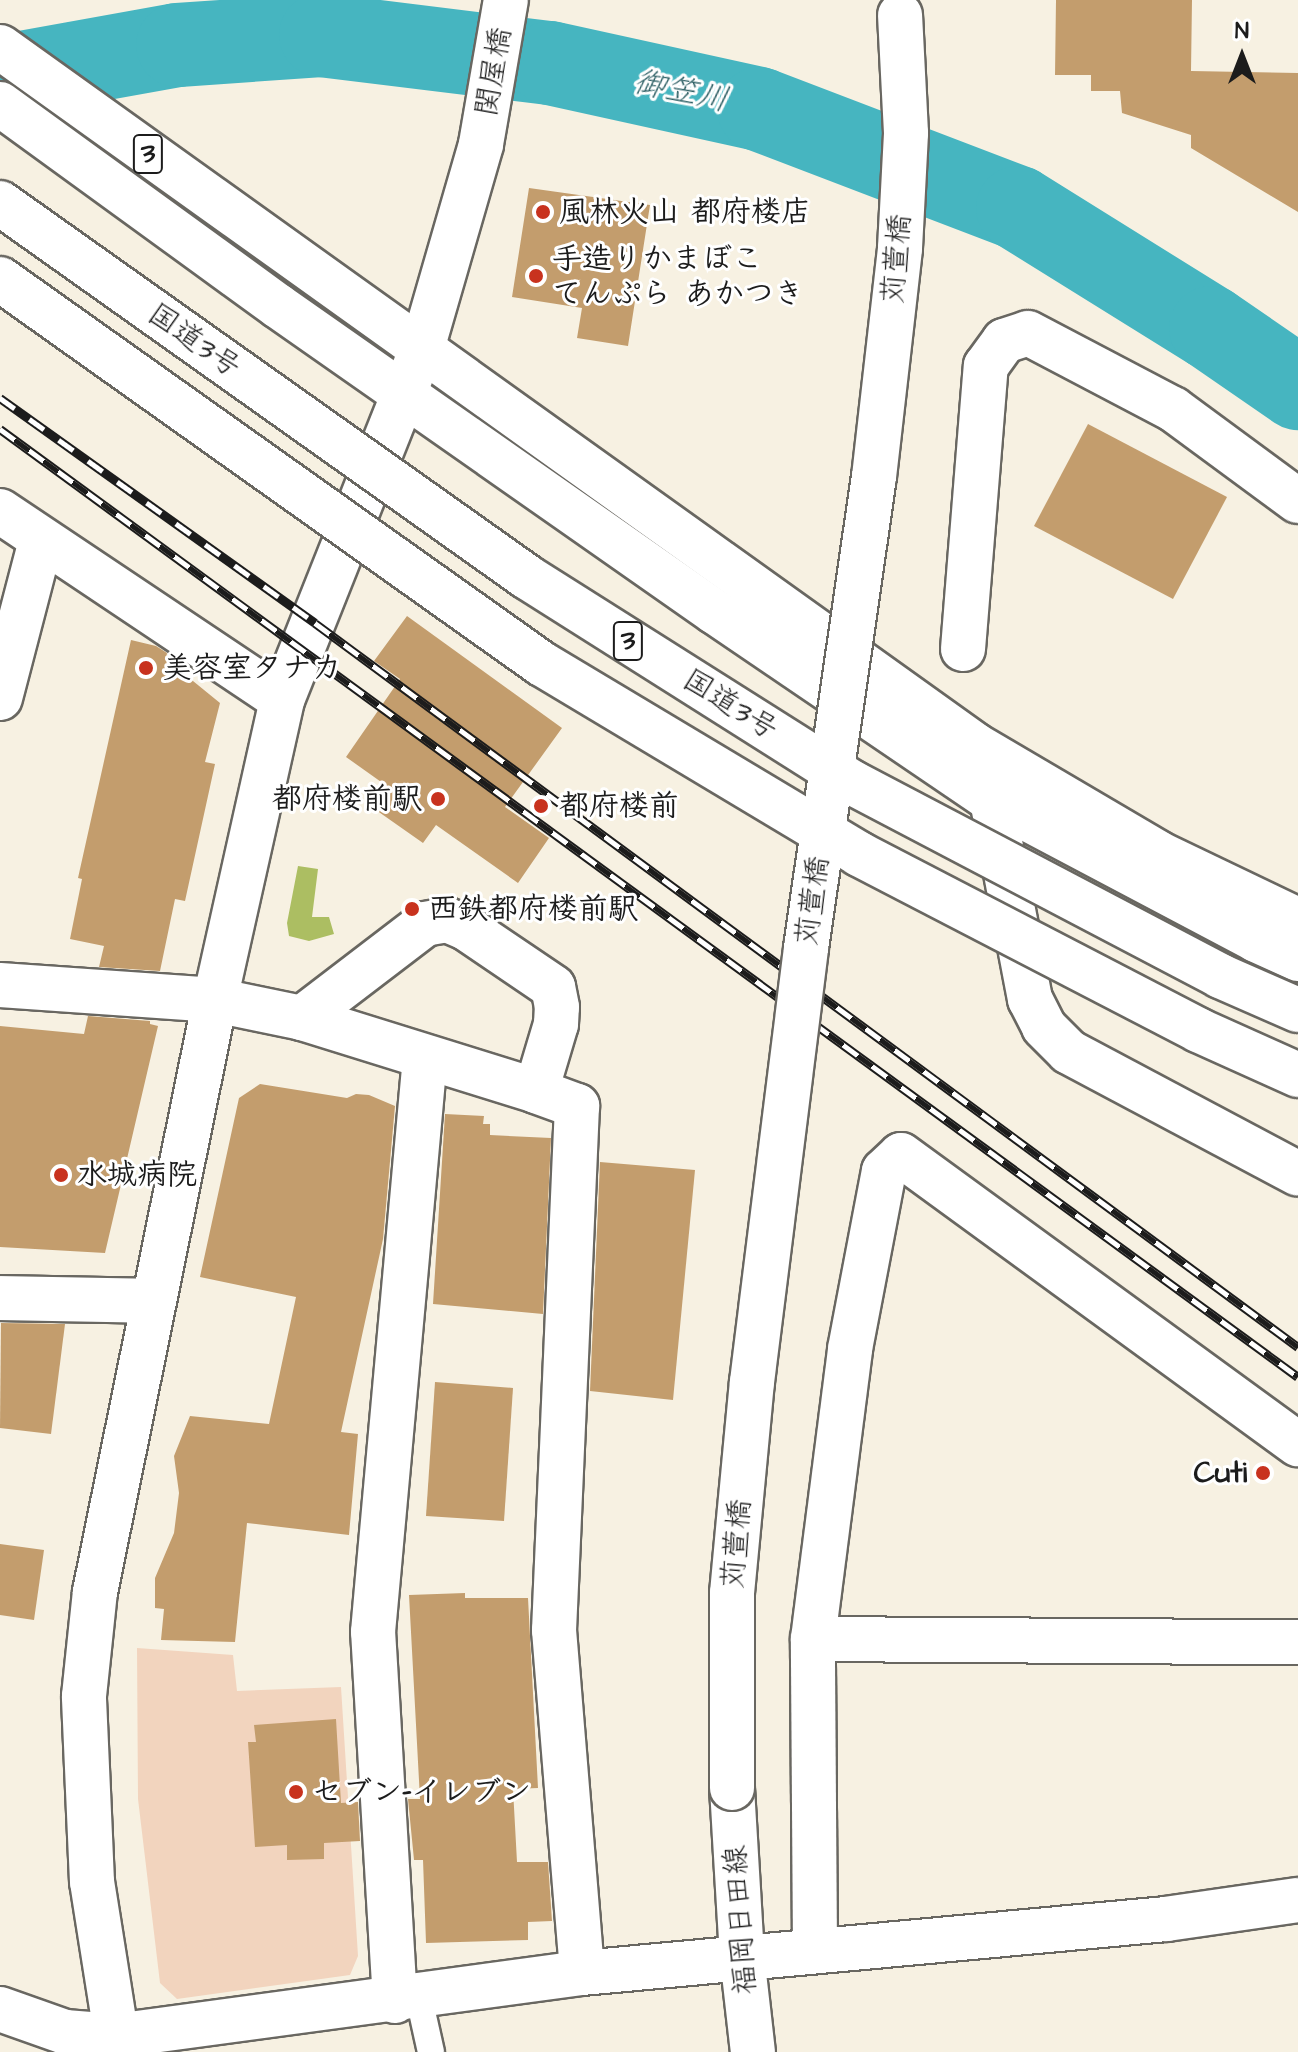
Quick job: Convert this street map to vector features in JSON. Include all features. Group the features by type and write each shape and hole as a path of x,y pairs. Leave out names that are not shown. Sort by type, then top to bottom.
{"main road":[{"name":"関屋橋","path":"117,2044 92,1882 84,1696 95,1592 215,1000 282,700 422,349 481,144 506,0"},
{"name":"苅萱橋","path":"732,1788 732,1593 752,1382 806,948 874,477 900,248 906,133 898,8"},
{"name":"3","path":"0,47 975,745 1158,853 1298,920"},
{"name":"3","path":"0,104 278,306 702,603 992,800 1256,940 1298,959"},
{"name":"国道3号","path":"0,203 527,577 840,774 1220,976 1298,1010"},
{"name":"国道3号","path":"0,279 542,664 859,854 1198,1030 1298,1075"},
{"path":"963,649 986,366 1004,341 1028,333 1173,409 1298,501"},
{"path":"0,511 282,700"},
{"path":"0,698 41,541"},
{"path":"992,800 1030,999 1044,1027 1069,1052 1298,1174"},
{"path":"302,1018 425,924 447,920 466,928 553,987 556,1024 536,1091"},
{"path":"0,985 215,1000 302,1018 577,1106 554,1630 582,1973"},
{"path":"407,2000 373,1632 425,1057"},
{"path":"815,1949 813,1639 850,1349 884,1171 901,1155 1298,1444"},
{"path":"0,1298 153,1301"},
{"path":"813,1639 1298,1642"},
{"name":"福岡日田線","path":"732,1788 742,1956 753,2052"},
{"path":"0,2009 65,2032 117,2044 582,1973 815,1949 1166,1919 1298,1900"}],"lane":[{"path":"407,2000 431,2052"}],"shaded area":[{"path":"137,1648 233,1655 237,1691 341,1687 358,1956 350,1975 177,1999 160,1983 138,1799"}],"green space":[{"path":"298,866 318,869 312,917 329,917 334,934 309,941 289,936 287,923"}],"building":[{"path":"1056,0 1192,0 1191,71 1298,73 1298,212 1191,148 1191,135 1122,113 1120,91 1091,91 1091,75 1055,75"},
{"path":"529,188 650,205 628,346 577,338 582,308 512,297"},
{"path":"1088,424 1227,497 1173,599 1034,526"},
{"path":"407,616 562,728 505,807 549,838 518,883 436,825 423,843 376,810 391,789 346,757 400,679 374,661"},
{"path":"131,640 156,646 167,653 166,659 220,703 205,762 215,764 185,901 175,899 160,971 99,967 104,946 70,939 82,879 78,878"},
{"name":"水城病院","path":"88,1016 150,1021 150,1024 158,1026 105,1253 0,1247 0,1026 84,1034"},
{"path":"260,1084 347,1098 356,1094 369,1095 395,1106 383,1239 341,1432 358,1434 349,1535 247,1523 235,1642 161,1640 164,1609 155,1608 155,1578 174,1533 179,1493 174,1456 190,1416 269,1424 296,1297 200,1277 239,1098"},
{"path":"445,1114 484,1116 483,1124 490,1124 490,1135 551,1138 543,1314 433,1304"},
{"path":"600,1162 695,1170 673,1400 590,1391"},
{"path":"1,1323 65,1324 51,1434 0,1428"},
{"path":"435,1382 513,1388 504,1521 426,1516"},
{"path":"0,1544 44,1550 34,1620 0,1615"},
{"path":"465,1593 465,1598 528,1598 538,1788 513,1789 517,1862 548,1862 552,1921 528,1922 528,1940 426,1943 423,1860 414,1860 408,1799 420,1799 409,1595"},
{"name":"セブン-イレブン","path":"336,1719 341,1803 358,1802 360,1841 324,1843 324,1859 287,1860 287,1845 255,1847 248,1742 256,1742 254,1725"}],"waterway":[{"name":"御笠川","path":"0,77 178,45 321,35 550,63 759,109 1018,208 1211,328 1298,388"}],"railway":[{"path":"0,398 315,623 1298,1347"},
{"path":"0,429 1298,1377"}],"place":[{"name":"風林火山 都府楼店","path":"543,212"},
{"name":"手造りかまぼこ てんぷら あかつき","path":"536,276"},
{"name":"美容室タナカ","path":"146,668"},
{"name":"都府楼前駅","path":"438,799"},
{"name":"都府楼前","path":"541,806"},
{"name":"西鉄都府楼前駅","path":"412,909"},
{"name":"水城病院","path":"61,1175"},
{"name":"Cuti","path":"1263,1473"},
{"name":"セブン-イレブン","path":"296,1792"}]}
